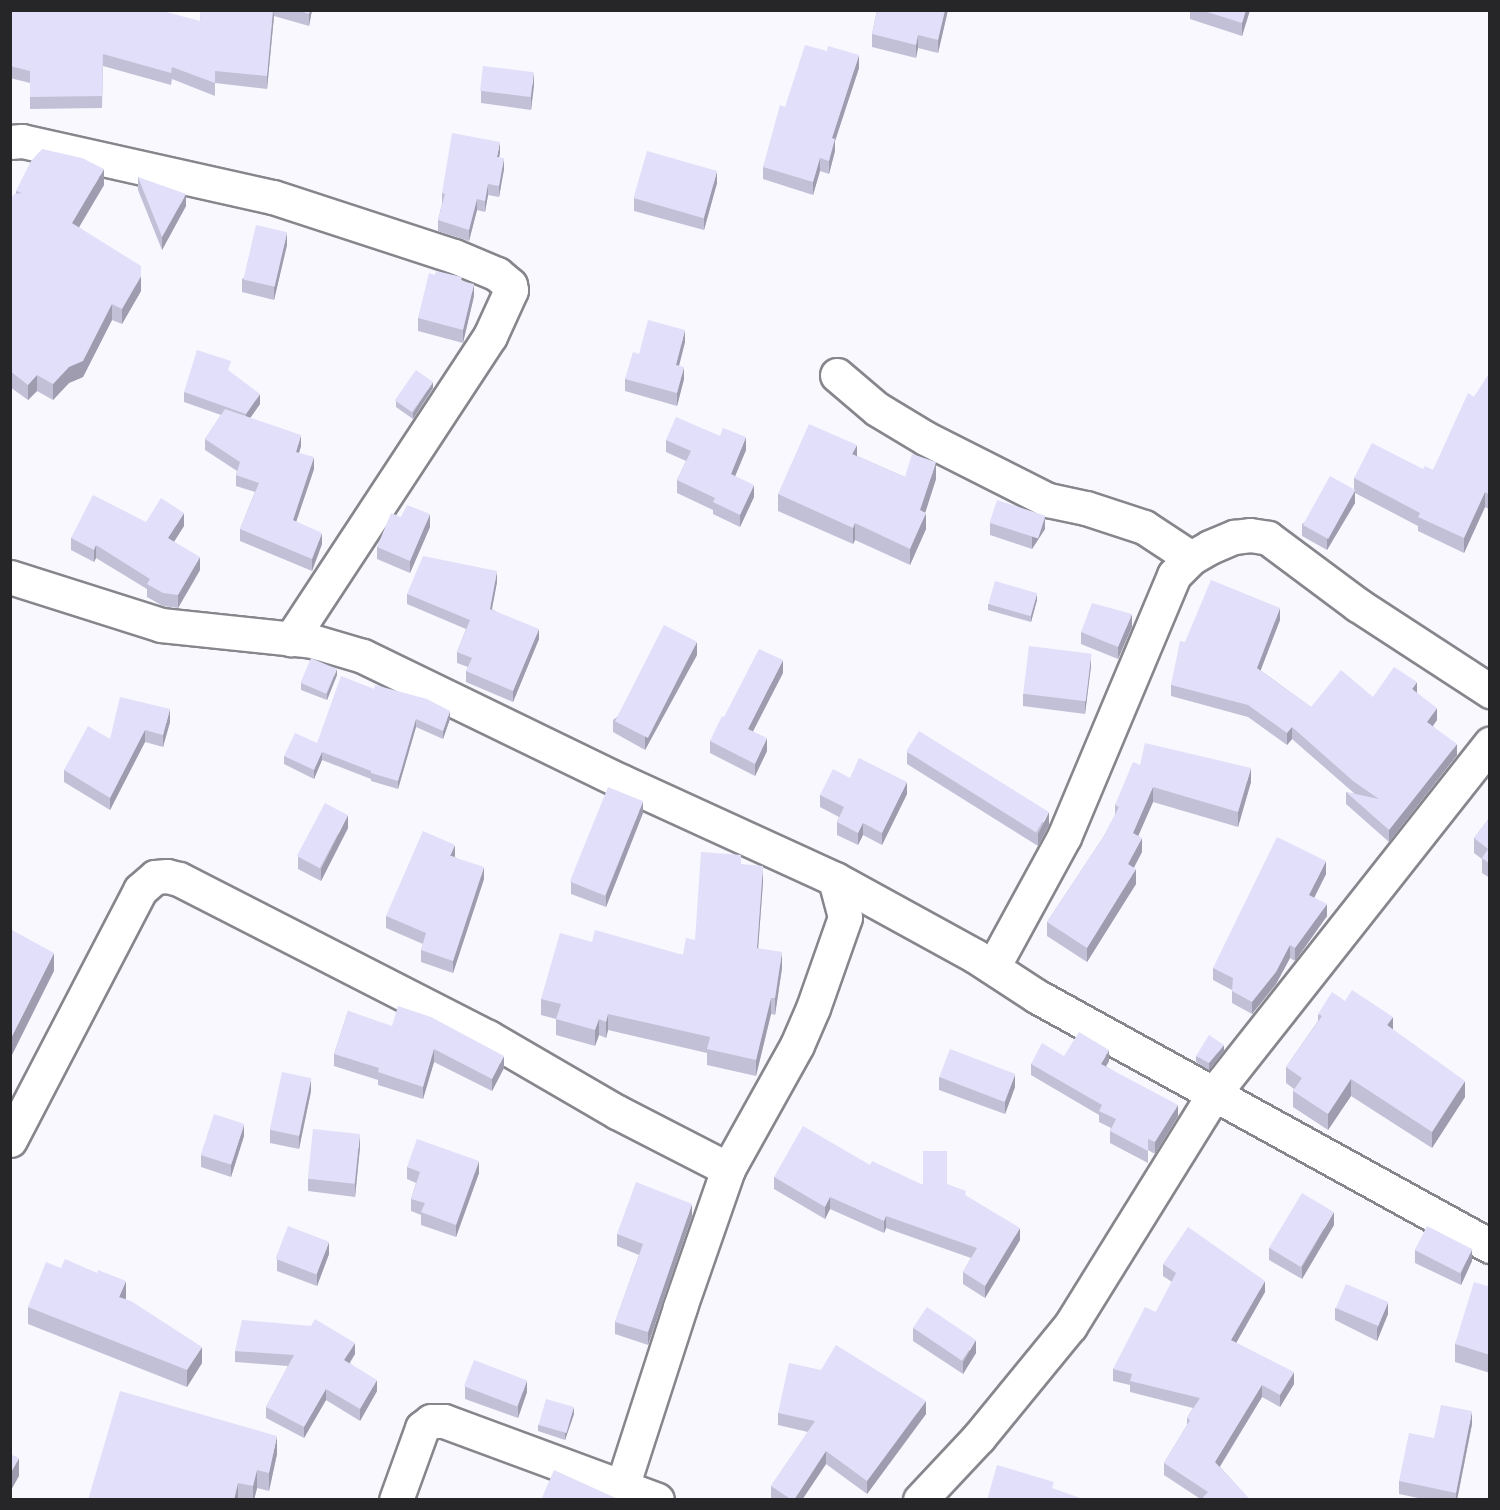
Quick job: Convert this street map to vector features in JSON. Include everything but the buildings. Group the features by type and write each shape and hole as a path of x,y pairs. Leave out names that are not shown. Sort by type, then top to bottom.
{"street":[{"path":"10,142 22,141 273,197 454,256 492,272 510,285 511,291 490,336 291,639"},
{"path":"837,375 877,409 925,438 1048,500 1086,508 1144,527 1191,558"},
{"path":"993,967 1064,837 1174,575 1191,558 1234,537 1250,535 1268,538 1358,605 1490,691"},
{"path":"10,577 160,625 312,641 363,656 621,781 835,879 993,967 1038,997 1215,1092 1490,1246"},
{"path":"920,1500 979,1437 1070,1326 1215,1092 1490,744"},
{"path":"10,1140 140,890 155,878 167,876 179,879 488,1037 617,1112 728,1169"},
{"path":"622,1487 680,1307 728,1169 797,1044 813,1008 845,916 835,879"},
{"path":"845,916 872,899"},
{"path":"396,1500 415,1443 422,1428 431,1421 444,1421 657,1500"}]}
